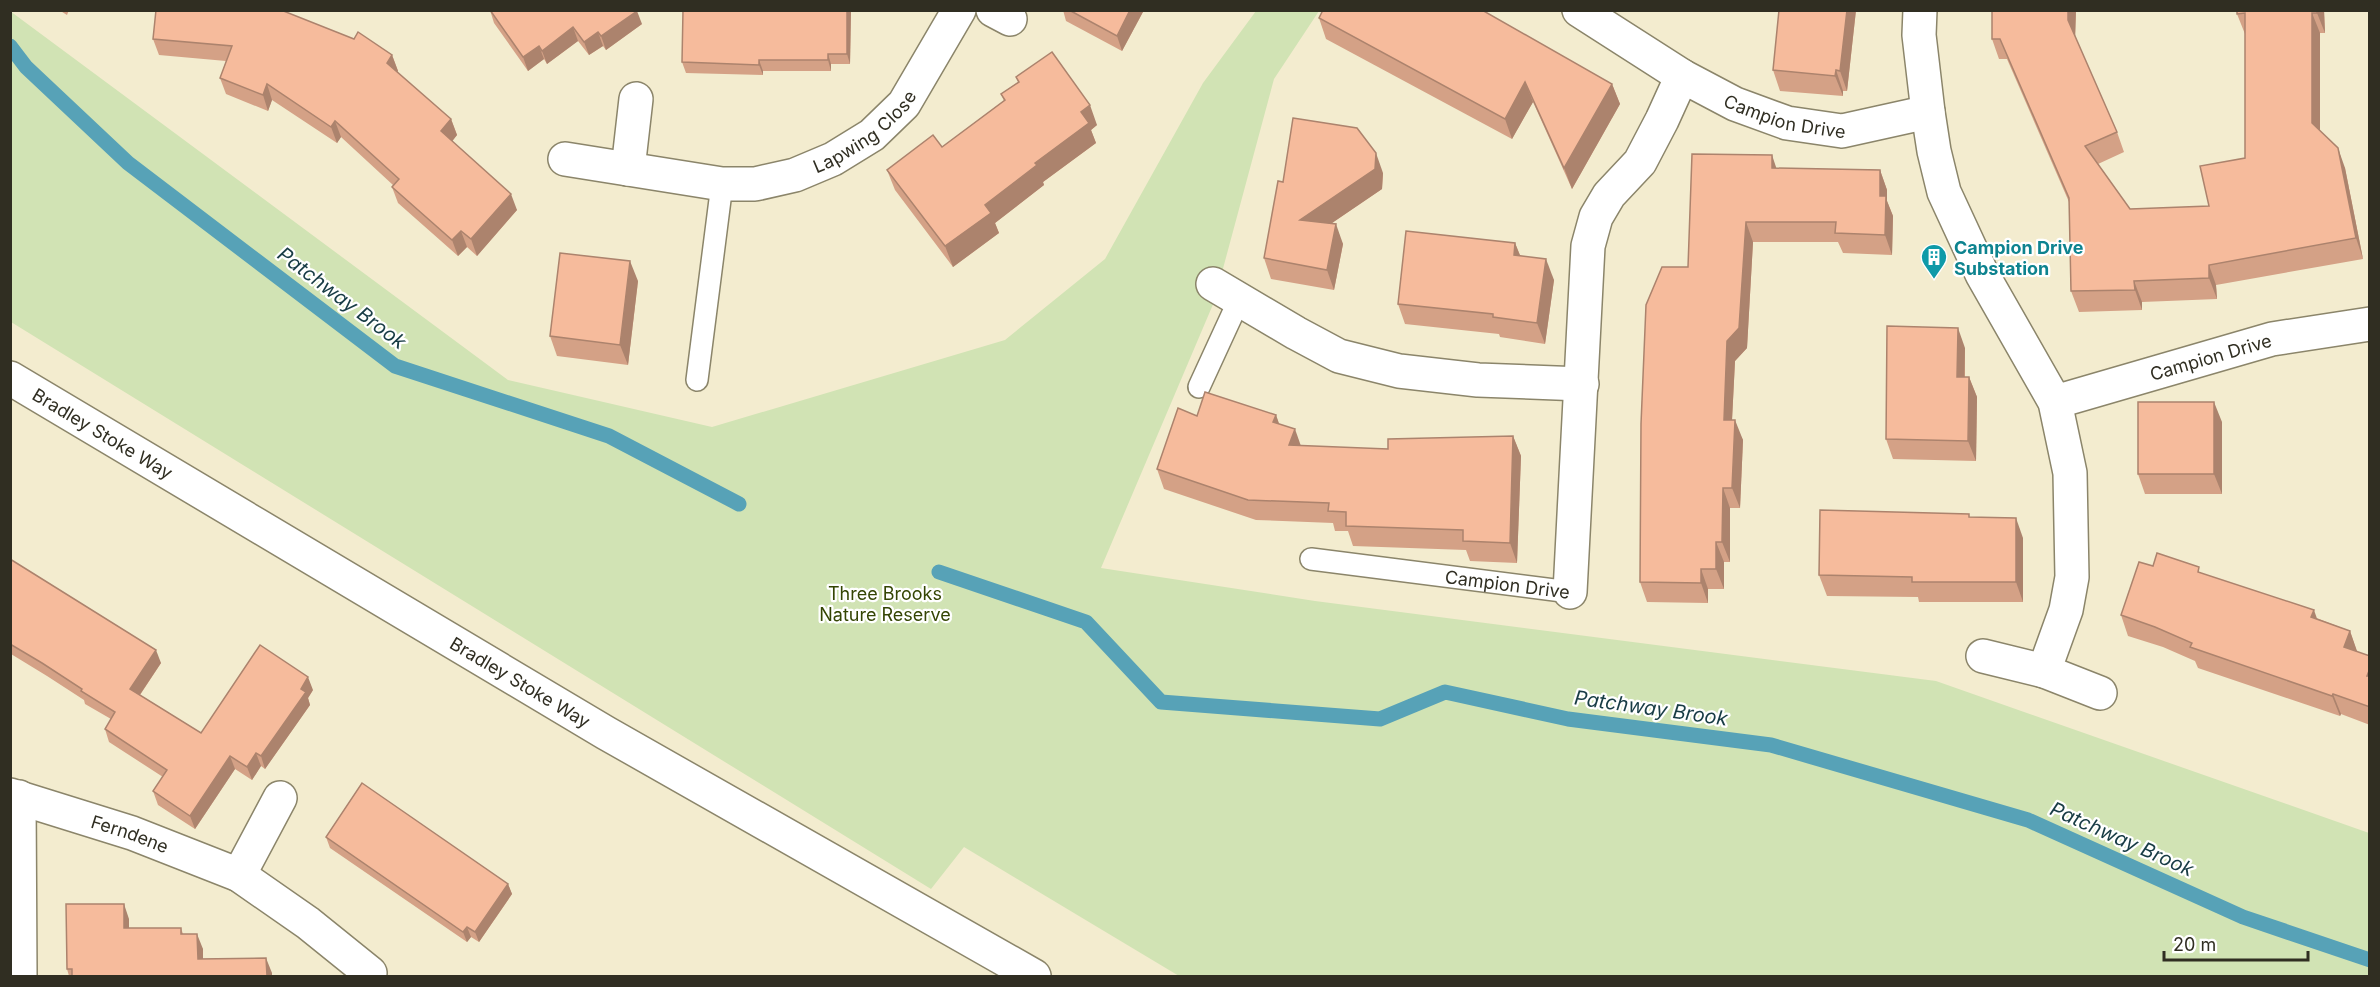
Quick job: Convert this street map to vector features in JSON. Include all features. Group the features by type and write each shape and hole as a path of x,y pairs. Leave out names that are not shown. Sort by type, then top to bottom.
{"street":[{"name":"Lapwing Close","path":"566,159 722,184 755,183 795,175 833,159 872,135 904,104 959,10"},
{"name":"Campion Drive","path":"1579,10 1682,76 1735,104 1787,123 1842,131 1928,112"},
{"path":"1920,10 1919,35 1928,112 1944,192 1982,274 2055,402 2070,473 2072,577 2066,610 2044,671"},
{"name":"Campion Drive","path":"1570,592 1587,246 1596,217 1610,195 1640,162 1682,76"},
{"path":"628,169 636,99"},
{"path":"1226,292 1340,356 1399,371 1478,380 1582,384"},
{"name":"Campion Drive","path":"2055,402 2272,339 2370,324"},
{"name":"Bradley Stoke Way","path":"10,378 606,733 1034,976"},
{"path":"1983,657 2044,671 2100,693"},
{"name":"Ferndene","path":"20,976 15,796 132,832 238,875 308,923 370,973"},
{"path":"238,875 280,798"}],"lane":[{"path":"697,380 722,184"},
{"path":"1199,387 1226,292"},
{"name":"Campion Drive","path":"1311,559 1570,592"}],"green space":[{"name":"Three Brooks Nature Reserve","path":"10,11 508,380 712,427 1005,340 1105,259 1203,83 1256,11 1319,11 1274,79 1214,302 1101,568 1315,601 1936,681 2369,833 2369,976 1179,976 964,847 931,889 11,322"}],"building":[{"path":"156,10 281,10 354,39 358,32 392,55 387,63 451,119 441,131 511,194 471,239 461,231 452,240 392,187 399,179 335,121 331,127 267,84 263,95 220,78 232,46 153,39"},
{"path":"490,10 637,11 601,36 598,32 584,42 573,27 542,51 539,46 523,57"},
{"path":"683,10 847,10 847,54 828,54 828,60 759,60 759,65 682,62"},
{"path":"1069,10 1130,10 1117,36"},
{"path":"1323,10 1482,10 1612,84 1564,168 1525,82 1505,119 1319,18"},
{"path":"1779,10 1847,10 1840,71 1836,70 1835,76 1773,70"},
{"path":"1992,10 2068,10 2068,20 2117,132 2085,146 2130,209 2209,206 2200,166 2245,158 2245,13 2237,14 2237,10 2317,10 2317,13 2312,13 2312,123 2338,148 2356,238 2209,265 2209,278 2134,281 2135,290 2071,291 2069,198 2000,39 1992,39"},
{"path":"1052,52 1090,105 1081,112 1089,123 1035,163 1037,165 985,205 991,213 945,246 887,170 933,135 942,147 1005,100 1001,94 1019,82 1016,77"},
{"path":"1293,118 1357,128 1376,153 1375,169 1300,220 1336,224 1327,270 1264,258 1278,181 1283,182"},
{"path":"1692,154 1772,155 1772,168 1880,170 1880,196 1886,196 1885,235 1835,233 1836,222 1746,222 1739,328 1727,341 1724,420 1735,420 1732,488 1723,488 1722,542 1716,542 1716,569 1701,569 1701,583 1640,582 1641,424 1646,305 1662,267 1688,267"},
{"path":"1406,231 1515,243 1514,255 1546,259 1537,323 1493,317 1493,314 1398,304"},
{"path":"560,253 630,261 620,345 550,336"},
{"path":"1887,326 1958,328 1957,377 1969,377 1968,441 1886,439"},
{"path":"1205,392 1276,415 1273,422 1295,429 1289,445 1388,449 1388,439 1513,436 1510,543 1463,541 1463,530 1346,526 1346,512 1328,511 1329,503 1248,500 1157,469 1178,408 1197,416"},
{"path":"2138,402 2214,402 2214,474 2138,474"},
{"path":"1820,510 1969,514 1969,517 2016,518 2016,582 1912,582 1912,577 1819,575"},
{"path":"2157,553 2199,567 2198,572 2314,610 2311,617 2350,631 2344,647 2370,656 2367,676 2370,676 2370,707 2190,647 2192,643 2121,615 2139,562 2153,566"},
{"path":"10,559 156,650 130,689 201,733 260,645 308,677 301,689 306,692 261,756 256,753 247,767 230,756 190,816 153,791 167,770 105,729 115,712 10,644"},
{"path":"362,783 508,884 475,932 467,927 463,932 326,837"},
{"path":"66,904 124,904 124,928 181,928 181,934 197,934 198,959 266,958 267,976 72,976 72,969 67,969"}],"waterway":[{"name":"Patchway Brook","path":"10,46 26,67 128,163 395,366 609,436 739,504"},
{"name":"Patchway Brook","path":"939,572 1086,622 1161,702 1380,719 1445,692 1568,719 1771,745 2028,820 2243,917 2370,960"}],"place":[{"name":"Campion Drive Substation","path":"1934,280"}]}
